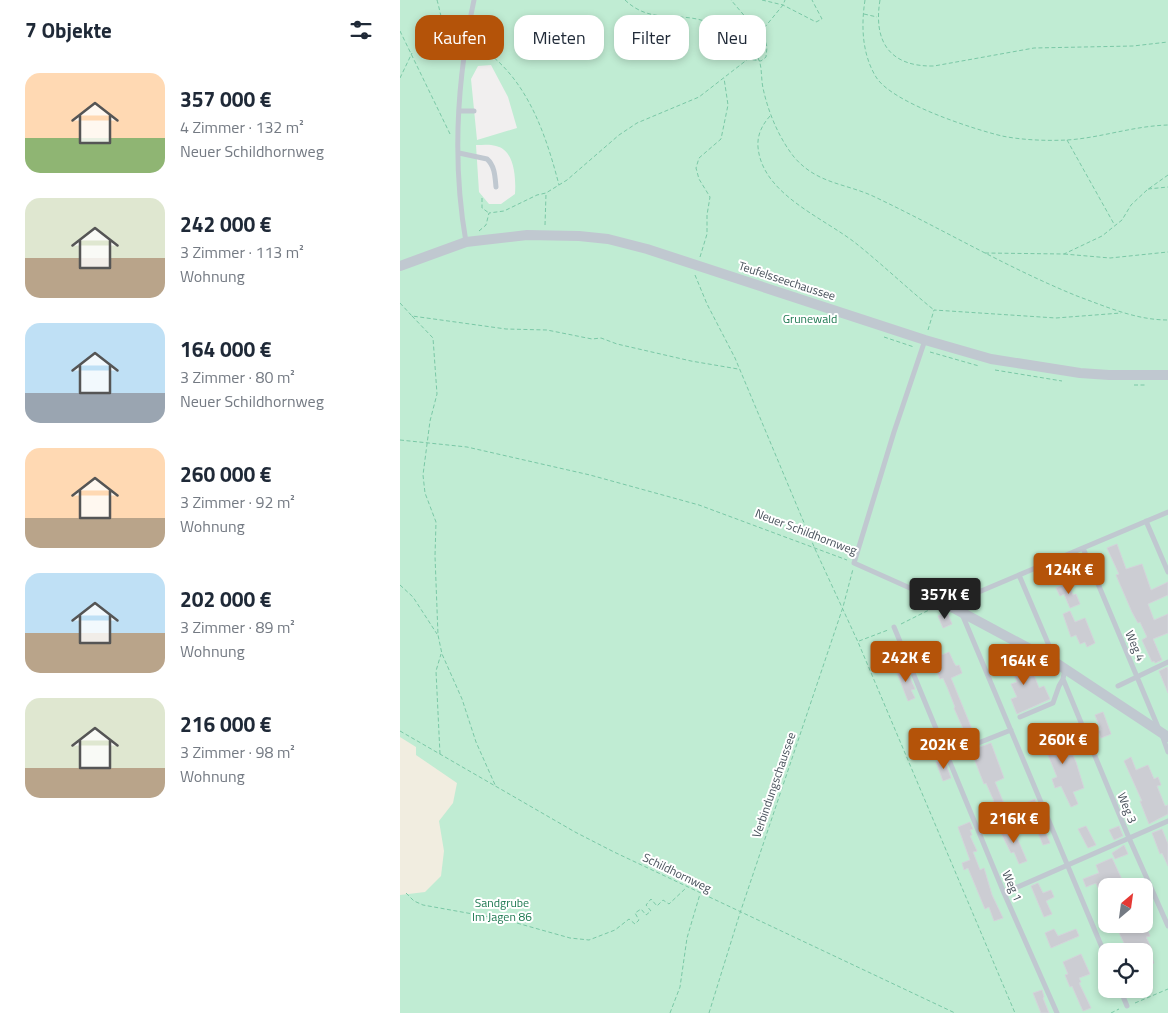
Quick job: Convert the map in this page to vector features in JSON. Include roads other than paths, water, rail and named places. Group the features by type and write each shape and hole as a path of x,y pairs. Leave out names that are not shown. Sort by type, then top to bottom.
{"street":[{"name":"Teufelsseechaussee","path":"400,266 466,242 527,235 579,236 627,243 697,264 925,340 992,359 1051,370 1109,375 1168,375"},
{"name":"Neuer Schildhornweg","path":"948,605 1061,670 1164,735"}],"lane":[{"path":"466,242 461,217 458,95 474,0"},
{"path":"459,111 474,110"},
{"path":"459,153 487,159 491,162 496,187"},
{"name":"Neuer Schildhornweg","path":"925,340 894,432 854,563 948,605"},
{"path":"948,605 1168,512"},
{"path":"1146,522 1168,572"},
{"name":"Weg 4","path":"1083,548 1164,735 1168,752"},
{"name":"Weg 3","path":"1019,575 1061,670 1129,838 1168,926"},
{"path":"961,611 1100,943"},
{"name":"Weg 1","path":"894,627 1004,894 1057,1013"},
{"path":"1118,686 1168,662"},
{"path":"1020,718 1054,703 1061,670"},
{"path":"948,755 1011,730"},
{"path":"1004,894 1067,864 1168,821"},
{"path":"1124,998 1127,1006"}],"park label":[{"name":"Grunewald","path":"810,319"},
{"name":"Sandgrube Im Jagen 86","path":"502,910"}]}
